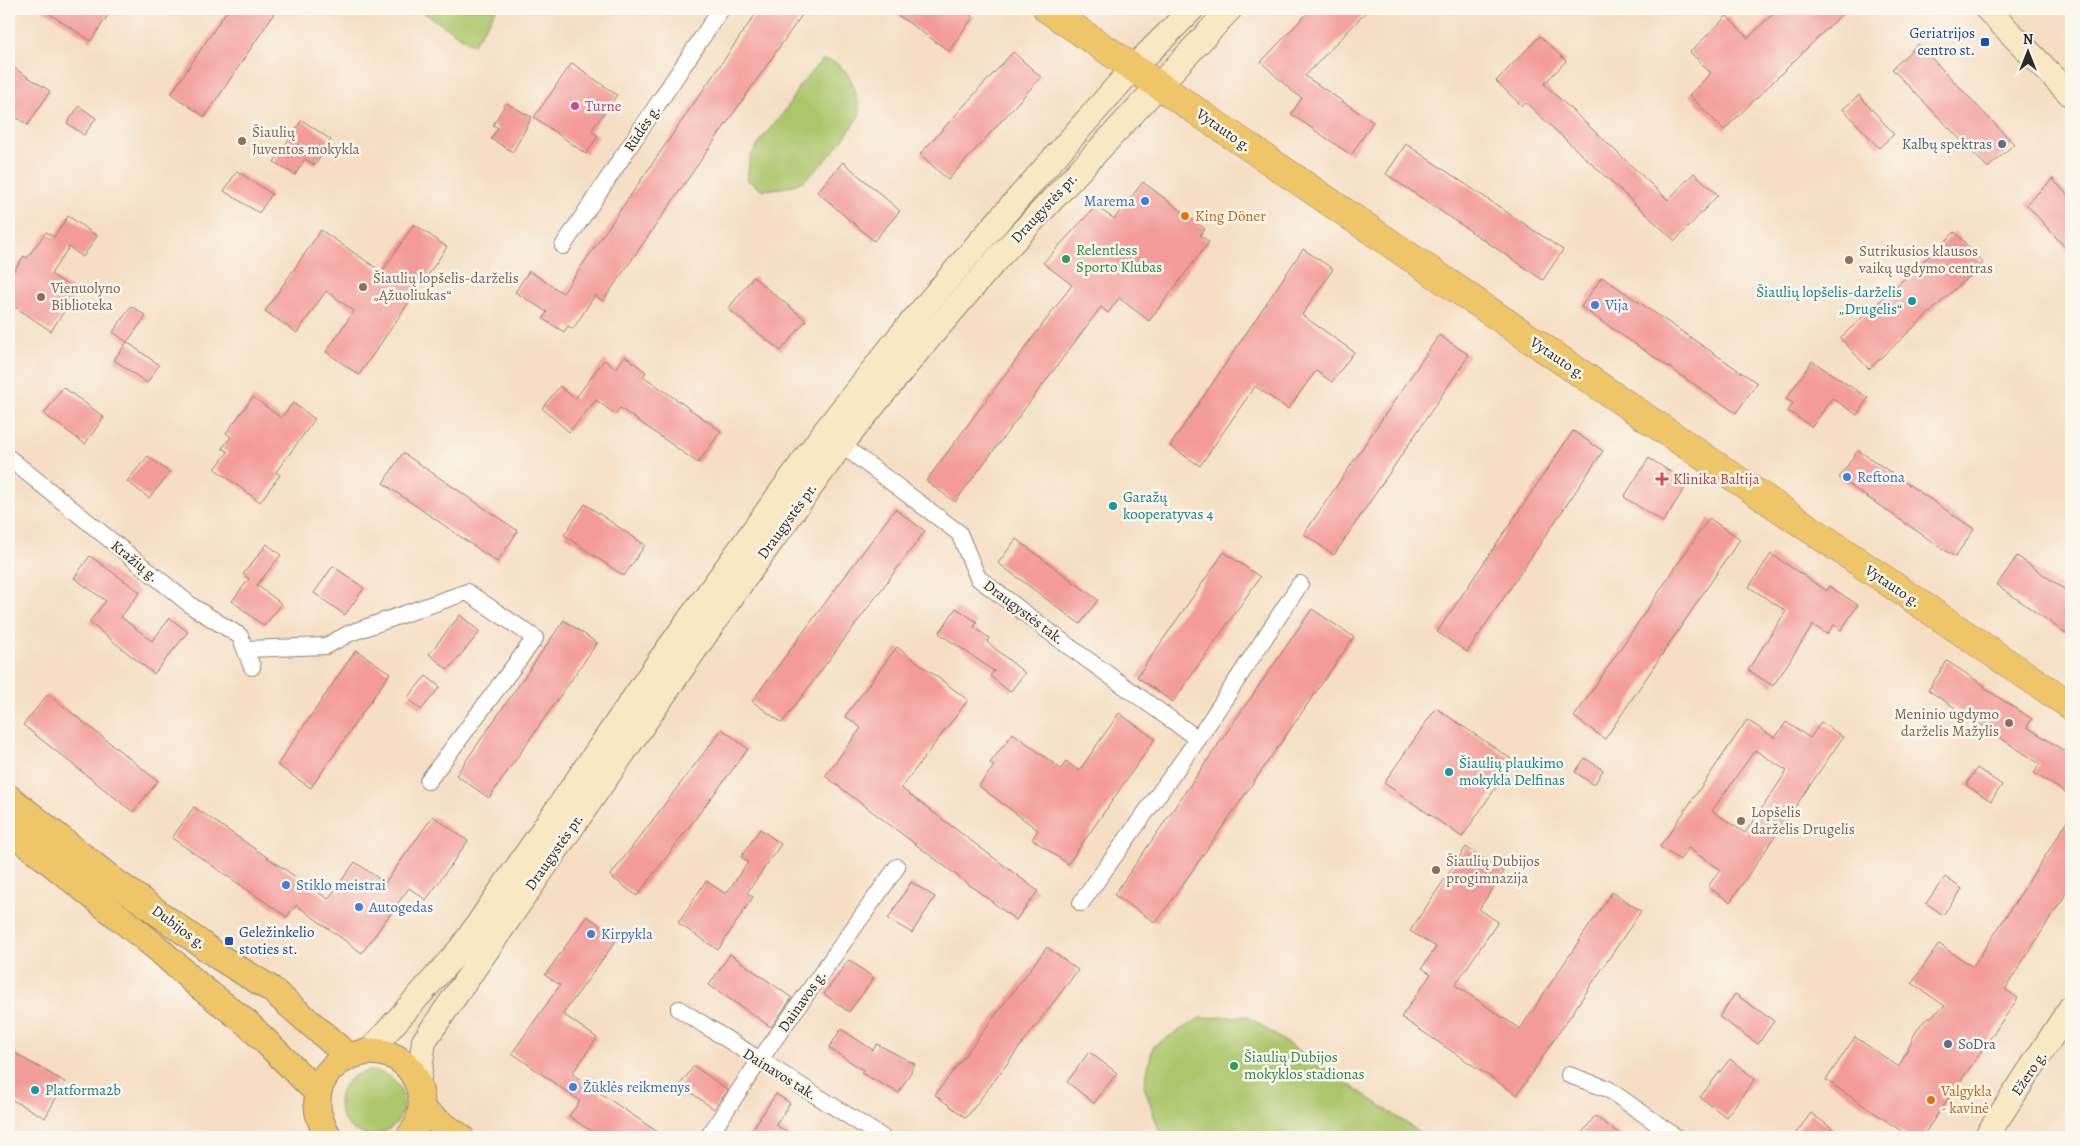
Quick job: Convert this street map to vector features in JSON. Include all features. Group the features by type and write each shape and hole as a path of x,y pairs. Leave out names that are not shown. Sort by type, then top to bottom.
{"highway":[{"name":"Vytauto g.","path":"1047,9 1551,354 2071,706"}],"main road":[{"name":"Draugystės pr.","path":"418,1084 424,1041 726,604 899,337 977,245 1134,67 1192,9"},
{"name":"Draugystės pr.","path":"359,1054 462,947 654,668 833,438 918,351 996,260 1230,9"},
{"path":"1987,9 2071,95"},
{"name":"Dubijos g.","path":"9,798 110,878 220,957 271,989 359,1054"},
{"name":"Dubijos g.","path":"9,829 156,947 198,985 247,1023 318,1093"},
{"name":"Ežero g.","path":"1986,1137 2071,1007"},
{"path":"329,1137 319,1117 318,1093 329,1071 359,1054 390,1056 399,1060 407,1067 418,1084 421,1110 418,1122 409,1137"},
{"path":"421,1110 461,1137"}],"street":[{"name":"Rūdės g.","path":"563,246 721,9"},
{"name":"Draugystės tak.","path":"833,438 959,533 978,578 1067,645 1198,738"},
{"name":"Kražių g.","path":"9,458 192,607 240,636 252,667"},
{"path":"1081,903 1198,738 1300,584"},
{"path":"246,649 326,646 350,633 467,592 523,628 535,638 428,782"},
{"name":"Dainavos g.","path":"708,1137 759,1061 898,867"},
{"name":"Dainavos tak.","path":"679,1009 882,1137"},
{"path":"1569,1076 1608,1089 1676,1137"}],"green space":[{"path":"418,9 497,9 473,45"},
{"path":"822,60 835,63 847,74 853,86 860,114 835,149 812,174 790,186 762,190 747,180 750,157 787,108 799,86"},
{"name":"Šiaulių Dubijos mokyklos stadionas","path":"1247,1016 1427,1137 1161,1136 1144,1086 1153,1046 1200,1018"},
{"path":"365,1071 377,1071 394,1080 401,1091 403,1103 401,1115 394,1126 377,1135 365,1135 353,1130 344,1121 339,1109 339,1097 344,1085 353,1076"}],"building":[{"path":"42,9 112,9 91,41"},
{"path":"228,9 277,9 205,117 171,94"},
{"path":"759,9 806,9 603,301 595,295 573,329 568,326 564,332 543,319 547,312 515,292 529,271 563,293"},
{"path":"889,9 961,9 973,17 949,51"},
{"path":"1311,9 1369,9 1305,76 1373,122 1351,155 1291,114 1302,98 1261,62"},
{"path":"1778,9 1847,9 1724,130 1689,95 1711,73 1690,52 1727,16 1748,38"},
{"path":"1540,36 1566,61 1544,84 1668,200 1694,173 1718,195 1675,241 1526,103 1522,106 1496,81"},
{"path":"1918,44 2014,144 1988,168 1892,69"},
{"path":"1013,52 1041,77 948,180 920,154"},
{"name":"Turne","path":"572,63 617,95 591,131 598,136 586,154 534,117"},
{"path":"9,65 50,91 28,125 9,113"},
{"path":"1859,95 1894,134 1879,148 1843,109"},
{"path":"506,103 532,117 513,152 491,139 498,128 493,125"},
{"path":"79,106 96,118 84,135 67,123"},
{"path":"302,120 331,140 315,165 305,159 295,175 274,162"},
{"path":"1406,144 1563,250 1543,280 1386,174"},
{"path":"843,162 900,211 874,241 817,192"},
{"path":"237,171 272,194 259,213 224,191"},
{"path":"2053,179 2071,199 2071,254 2026,204"},
{"path":"1143,182 1205,229 1200,235 1209,242 1149,321 1119,298 1108,313 1101,307 955,502 926,481 1072,285 1043,263 1096,206 1114,219"},
{"name":"Vienuolyno Biblioteka","path":"68,216 97,236 83,257 69,247 51,274 77,292 51,331 9,303 9,278 24,256 27,258 46,232 54,237"},
{"path":"414,224 447,247 359,375 326,352 354,311 326,291 297,333 265,311 321,230 382,272"},
{"name":"Šiaulių lopšelis-darželis „Drugelis“","path":"1955,232 1983,263 1869,369 1840,338"},
{"path":"1303,249 1333,269 1302,315 1354,352 1332,382 1316,371 1288,409 1255,386 1200,466 1170,446"},
{"path":"753,277 806,320 781,351 728,309"},
{"path":"1602,277 1757,383 1736,413 1581,307"},
{"path":"131,306 146,316 127,342 113,332"},
{"path":"1439,335 1469,355 1334,555 1304,534"},
{"path":"127,342 159,365 147,383 114,360"},
{"path":"625,356 646,372 643,376 721,431 698,463 620,408 615,414 596,400 569,432 542,408 560,386 575,399 604,360 616,369"},
{"path":"1812,361 1868,398 1857,415 1832,398 1812,427 1788,411 1793,403 1786,399"},
{"path":"63,387 104,417 85,444 44,414"},
{"path":"253,397 281,418 293,403 315,419 276,472 280,475 260,502 215,469 228,452 222,448 231,437 226,433"},
{"path":"1573,431 1603,451 1467,652 1437,632"},
{"path":"1858,450 1974,529 1955,557 1839,478"},
{"path":"403,453 518,531 497,562 383,483"},
{"path":"148,456 170,473 149,498 127,481"},
{"path":"1649,458 1688,483 1663,522 1624,497"},
{"path":"585,504 645,545 624,576 564,535"},
{"path":"895,509 925,531 782,723 752,701"},
{"path":"1709,518 1740,539 1605,739 1574,717"},
{"path":"1016,539 1098,600 1080,624 998,563"},
{"path":"267,544 281,555 257,585 282,604 264,626 232,601 249,579 243,574"},
{"path":"1224,552 1260,577 1173,702 1137,677"},
{"path":"1771,554 1827,591 1829,586 1858,605 1841,630 1834,625 1827,634 1813,625 1773,686 1748,670 1786,611 1749,587"},
{"path":"90,556 140,592 121,617 152,641 170,618 188,632 154,674 89,622 106,601 74,578"},
{"path":"2017,556 2071,594 2071,637 1997,585"},
{"path":"333,566 364,588 345,615 314,593"},
{"path":"956,608 977,622 974,627 989,638 987,642 1025,673 1010,692 990,676 994,671 939,633"},
{"path":"1312,609 1354,637 1156,923 1114,895"},
{"path":"460,615 480,632 448,670 429,654"},
{"path":"564,620 597,643 489,798 456,775"},
{"path":"897,647 968,700 901,788 1038,891 1016,920 825,776 861,728 845,716"},
{"path":"356,650 390,673 311,788 277,765"},
{"path":"1947,661 2032,719 2027,727 2071,755 2071,796 2034,773 2040,764 1928,690"},
{"path":"426,676 440,687 421,710 407,698"},
{"path":"48,694 158,781 133,812 23,725"},
{"name":"Šiaulių plaukimo mokykla Delfinas","path":"1436,708 1514,761 1462,837 1384,783"},
{"path":"1119,713 1155,739 1068,864 1032,839 1038,830 979,786 994,766 990,763 1013,733 1061,769 1066,761 1079,771"},
{"path":"1747,720 1775,738 1786,722 1810,738 1821,722 1843,737 1730,902 1708,887 1720,869 1688,848 1680,860 1660,847","holes":["1755,750 1787,771 1745,833 1712,811"]},
{"path":"722,729 748,749 637,896 610,876"},
{"path":"1585,758 1603,770 1594,785 1575,772"},
{"path":"1977,768 2002,785 1991,801 1966,785"},
{"path":"194,807 328,899 355,862 385,883 433,816 468,841 426,900 409,888 362,953 296,905 287,917 172,838"},
{"name":"SoDra","path":"2071,816 2071,886 2005,989 2018,998 1922,1137 1910,1137 1826,1080 1855,1037 1899,1067 1921,1024 1945,1006 1912,983 1939,944 1973,967"},
{"path":"760,829 781,844 747,893 753,897 718,950 678,923 706,881 726,894 748,862 741,857"},
{"path":"1466,847 1504,872 1479,909 1498,922 1455,985 1520,1029 1612,892 1641,911 1517,1095 1401,1017 1431,974 1422,968 1436,947 1410,931"},
{"path":"1945,877 1962,889 1943,915 1926,903"},
{"path":"911,882 935,897 912,933 888,919"},
{"path":"587,916 618,938 563,1014 597,1038 572,1074 665,1137 600,1137 569,1116 580,1101 512,1053 560,985 545,975"},
{"path":"1047,947 1078,970 966,1118 935,1095"},
{"path":"730,954 792,998 771,1027 709,985"},
{"path":"849,960 874,978 849,1012 824,994"},
{"path":"1735,994 1774,1021 1758,1044 1719,1017"},
{"path":"841,1029 873,1050 877,1044 915,1064 899,1093 861,1073 863,1070 829,1048"},
{"name":"Platforma2b","path":"9,1050 65,1082 45,1118 9,1098"},
{"path":"1089,1052 1117,1073 1094,1103 1067,1082"},
{"path":"1730,1059 1755,1079 1726,1117 1700,1097"},
{"path":"694,1066 728,1090 714,1109 680,1085"},
{"path":"776,1094 790,1103 776,1125 794,1137 747,1137"},
{"path":"1811,1113 1844,1137 1793,1137"},
{"path":"1595,1116 1624,1137 1579,1137"}],"place":[{"name":"Geriatrijos centro st.","path":"1985,42"},
{"name":"Turne","path":"575,106"},
{"name":"Šiaulių Juventos mokykla","path":"242,141"},
{"name":"Kalbų spektras","path":"2002,144"},
{"name":"Marema","path":"1145,201"},
{"name":"King Döner","path":"1185,216"},
{"name":"Relentless Sporto Klubas","path":"1066,259"},
{"name":"Sutrikusios klausos vaikų ugdymo centras","path":"1849,260"},
{"name":"Šiaulių lopšelis-darželis „Ąžuoliukas“","path":"363,287"},
{"name":"Vienuolyno Biblioteka","path":"41,297"},
{"name":"Šiaulių lopšelis-darželis „Drugelis“","path":"1912,301"},
{"name":"Vija","path":"1595,305"},
{"name":"Reftona","path":"1847,477"},
{"name":"Klinika Baltija","path":"1662,479"},
{"name":"Garažų kooperatyvas 4","path":"1113,506"},
{"name":"Meninio ugdymo darželis Mažylis","path":"2009,723"},
{"name":"Šiaulių plaukimo mokykla Delfinas","path":"1449,772"},
{"name":"Lopšelis darželis Drugelis","path":"1741,821"},
{"name":"Šiaulių Dubijos progimnazija","path":"1436,870"},
{"name":"Stiklo meistrai","path":"286,885"},
{"name":"Autogedas","path":"359,907"},
{"name":"Kirpykla","path":"591,934"},
{"name":"Geležinkelio stoties st.","path":"229,941"},
{"name":"SoDra","path":"1948,1044"},
{"name":"Šiaulių Dubijos mokyklos stadionas","path":"1234,1066"},
{"name":"Žūklės reikmenys","path":"573,1087"},
{"name":"Platforma2b","path":"35,1090"},
{"name":"Valgykla - kavinė","path":"1931,1100"}]}
